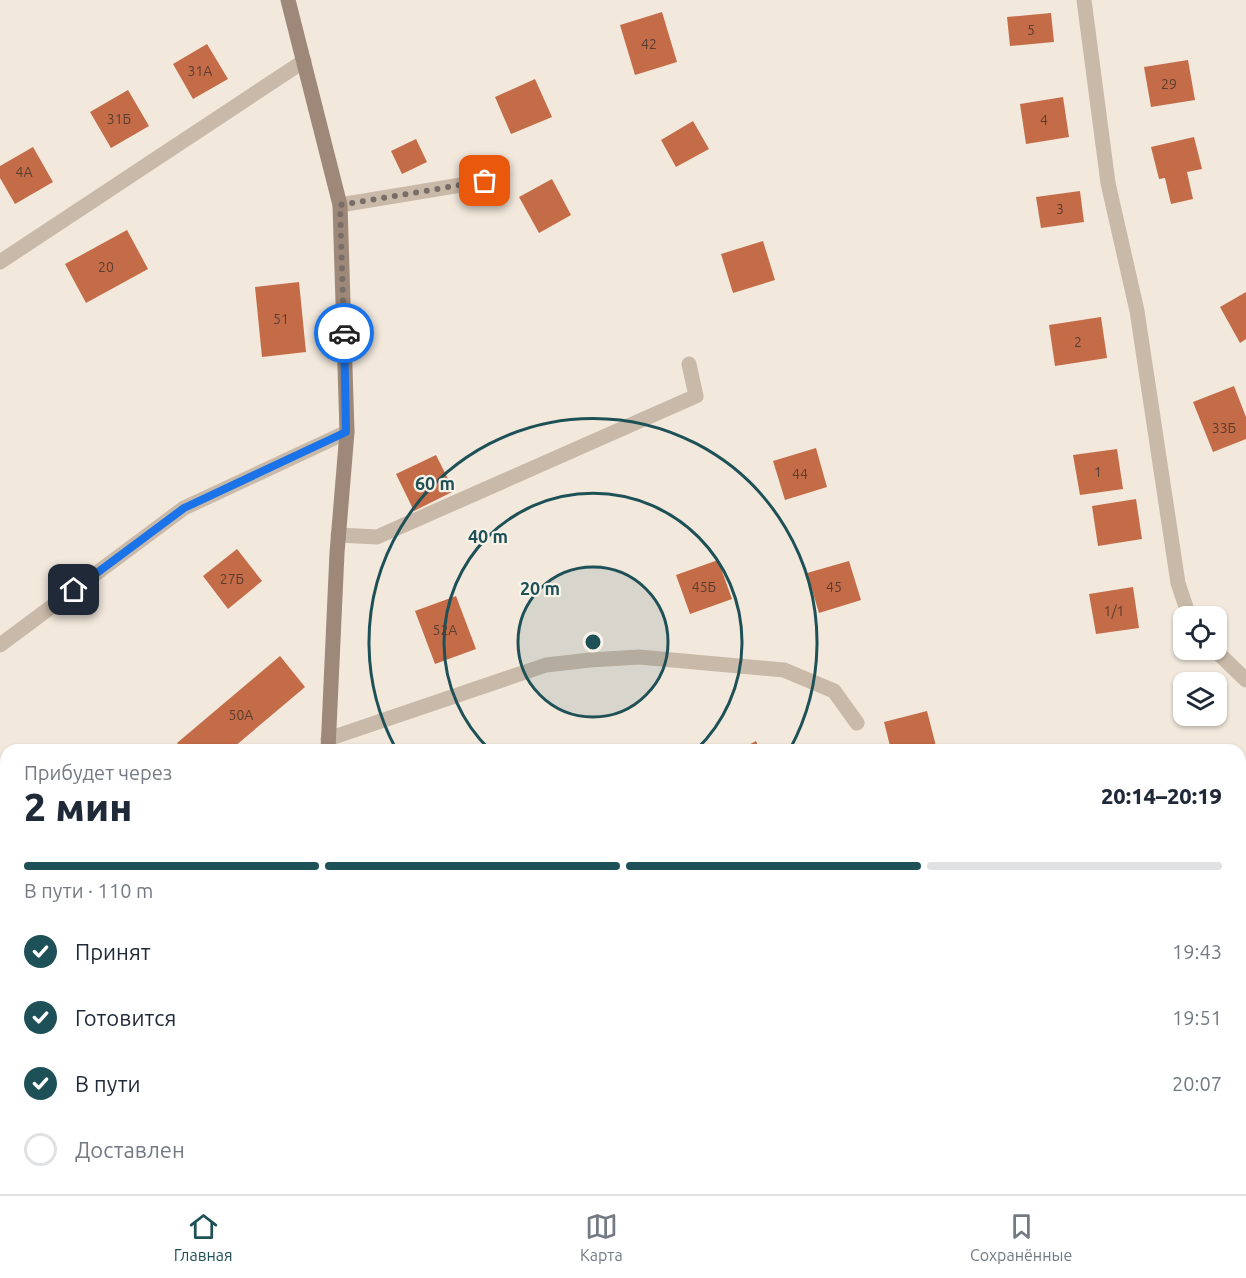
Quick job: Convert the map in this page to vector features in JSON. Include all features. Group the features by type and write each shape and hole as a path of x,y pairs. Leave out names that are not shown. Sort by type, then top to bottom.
{"street":[{"path":"288,0 340,205 346,432 338,534 328,744"},
{"path":"1084,0 1108,183 1137,311 1178,583 1186,606"},
{"path":"0,262 304,61"},
{"path":"340,205 485,181"},
{"path":"338,534 377,537 696,396 689,364"},
{"path":"0,645 184,508 346,432"},
{"path":"331,744 546,665 639,657 784,670 834,691 857,723"},
{"path":"1225,660 1246,680"}],"building":[{"path":"662,12 677,62 635,75 620,25"},
{"path":"1051,13 1054,42 1010,46 1007,17"},
{"path":"207,44 228,79 193,99 173,64"},
{"path":"1188,60 1195,100 1151,107 1144,67"},
{"path":"535,79 552,117 511,134 495,97"},
{"path":"128,90 149,126 111,148 90,112"},
{"path":"1063,97 1069,137 1026,144 1020,104"},
{"path":"693,121 709,149 676,167 661,140"},
{"path":"1194,137 1202,169 1187,172 1193,199 1171,204 1165,178 1159,179 1151,147"},
{"path":"416,139 427,162 402,174 391,151"},
{"path":"33,147 53,182 15,204 0,178 0,166"},
{"path":"552,179 571,215 539,233 519,197"},
{"path":"1080,191 1084,222 1041,228 1036,197"},
{"path":"127,230 148,269 86,303 65,264"},
{"path":"763,241 775,280 733,293 721,254"},
{"path":"299,282 306,352 262,357 255,287"},
{"path":"1246,292 1246,339 1240,343 1220,307"},
{"path":"1101,317 1107,358 1055,366 1049,325"},
{"path":"1234,386 1246,417 1246,439 1213,452 1193,402"},
{"path":"816,448 827,487 785,500 773,461"},
{"path":"1117,449 1123,489 1080,495 1073,455"},
{"path":"436,455 454,491 414,511 396,474"},
{"path":"1136,499 1142,539 1098,546 1092,506"},
{"path":"237,549 262,581 228,609 203,576"},
{"path":"718,560 732,599 690,614 676,575"},
{"path":"849,561 861,600 819,613 807,573"},
{"path":"1133,587 1139,628 1096,634 1089,594"},
{"path":"456,596 476,649 435,664 415,611"},
{"path":"280,656 305,687 238,744 177,743"},
{"path":"927,711 935,744 890,744 884,722"}],"way so far":[{"path":"344,333 340,205 485,181"}],"route":[{"path":"74,590 184,508 346,432 344,333"}]}
